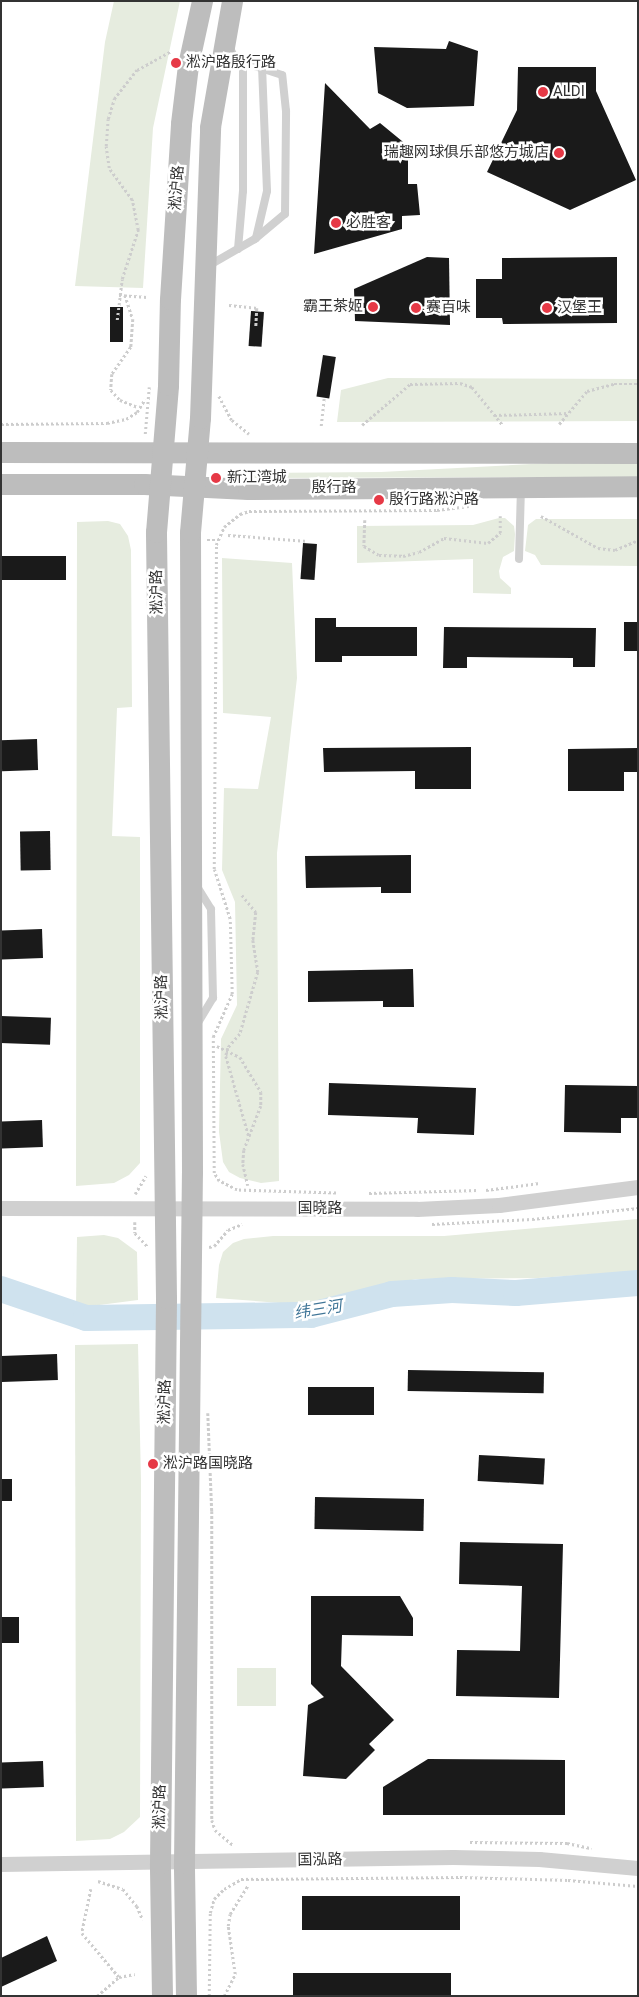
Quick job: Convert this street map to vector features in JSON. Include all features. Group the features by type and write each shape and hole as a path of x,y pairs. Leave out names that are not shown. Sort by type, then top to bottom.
{"main road":[{"name":"淞沪路","path":"162,1996 160,1863 166,1298 156,539 158,485 168,385 170,299 181,123 188,65 202,1"},
{"name":"淞沪路","path":"186,1996 184,1863 192,1209 190,532 201,386 203,268 210,127 224,35 232,1"},
{"path":"1,452 161,454 638,453"},
{"name":"殷行路","path":"1,484 158,485 193,488 521,485 638,486"}],"street":[{"name":"国晓路","path":"1,1208 417,1209 499,1205 638,1187"},
{"name":"国泓路","path":"1,1864 184,1863 454,1857 539,1859 638,1868"}],"lane":[{"path":"203,268 255,238 285,214 284,86 282,75 236,60 224,35"},
{"path":"238,249 243,191 243,63"},
{"path":"255,238 267,191 262,69"},
{"path":"519,559 521,485"}],"path":[{"path":"117,320 119,295 138,230 132,200 109,168 106,146 108,119 114,99 137,70 171,51"},
{"path":"119,295 147,297"},
{"path":"125,295 133,320 131,347 112,374 111,390 120,400 137,407"},
{"path":"229,305 257,308 256,327"},
{"path":"362,425 410,384 460,383 472,387 502,424"},
{"path":"560,424 587,391 596,387 638,384"},
{"path":"218,387 223,407 232,420 254,436"},
{"path":"1,424 107,424 126,419 137,412 146,397"},
{"path":"322,426 324,398"},
{"path":"494,415 569,413"},
{"path":"340,1193 237,1190 219,1181 214,1173 213,1037 232,994 230,919 214,868 213,558 224,527 240,514 248,511 437,510 474,505"},
{"path":"365,520 364,546 379,555 403,556 419,552 444,538 488,543 500,533 500,516"},
{"path":"542,516 598,548 616,550 638,540"},
{"path":"228,535 308,541"},
{"path":"242,895 256,912 253,940 258,972 240,1034 228,1048 228,1065 249,1137"},
{"path":"217,1046 228,1048 240,1057 261,1092 261,1106 249,1137 243,1164 248,1185"},
{"path":"360,1193 485,1190 550,1183"},
{"path":"212,1511 212,1820 220,1837 240,1847"},
{"path":"468,1842 567,1843 597,1849"},
{"path":"209,1996 210,1913 214,1900 224,1888 241,1879 460,1877 568,1880 638,1886"},
{"path":"98,1881 123,1890 137,1906 144,1924"},
{"path":"224,1996 235,1974 228,1926 230,1914 248,1886"},
{"path":"92,1889 82,1933 119,1977"},
{"path":"97,1996 119,1977 134,1974"}],"shaded area":[{"path":"114,1 180,1 153,128 143,288 75,286 105,42"},
{"path":"388,378 638,379 638,421 337,422 341,390"},
{"path":"550,463 638,463 638,477 252,478 252,473 381,472"},
{"path":"505,518 514,526 514,551 503,557 499,571 500,578 511,588 511,594 473,593 473,559 357,563 357,526 473,525"},
{"path":"536,519 638,519 638,566 541,565 535,555 525,551 528,525"},
{"path":"108,521 120,524 128,536 131,550 132,707 117,708 112,836 140,837 140,1163 129,1175 114,1183 76,1186 77,522"},
{"path":"222,558 292,563 297,678 277,853 279,1181 261,1183 240,1178 229,1172 223,1162 219,1132 221,1039 237,1005 235,902 222,870 224,788 258,789 271,717 223,713"},
{"path":"638,1219 638,1271 538,1278 416,1279 307,1305 216,1298 219,1265 223,1252 233,1243 244,1239 273,1236 444,1236"},
{"path":"104,1235 118,1238 137,1252 138,1300 76,1308 77,1237"},
{"path":"138,1344 141,1482 140,1817 124,1832 110,1839 76,1841 75,1345"},
{"path":"237,1668 276,1668 276,1706 237,1706"}],"building":[{"path":"449,41 478,51 474,106 407,108 378,93 374,47 446,49"},
{"path":"518,67 596,67 596,91 636,180 570,210 487,172 517,110"},
{"path":"325,83 370,129 380,123 408,146 408,184 417,184 420,215 402,216 402,229 314,254"},
{"path":"427,257 449,258 450,325 355,321 354,289"},
{"path":"617,257 617,323 503,324 502,318 476,318 476,279 502,279 502,258"},
{"path":"110,307 123,307 123,342 110,342"},
{"path":"251,311 264,312 262,347 249,346"},
{"path":"323,355 336,357 329,399 316,396"},
{"path":"303,543 317,544 314,580 300,579"},
{"path":"1,556 66,556 66,580 1,580"},
{"path":"315,618 336,618 336,627 417,627 417,656 342,656 342,662 315,662"},
{"path":"624,622 638,622 638,651 624,651"},
{"path":"444,627 596,628 595,667 573,667 573,658 467,657 467,668 443,668"},
{"path":"37,739 38,770 2,771 1,740"},
{"path":"471,747 471,789 415,789 415,771 324,772 323,748"},
{"path":"638,748 638,772 624,772 624,791 568,791 568,749"},
{"path":"50,831 51,870 21,871 20,832"},
{"path":"411,855 411,893 381,893 381,887 306,888 305,856"},
{"path":"42,929 43,958 2,959 1,930"},
{"path":"413,969 414,1007 383,1007 383,1001 308,1002 308,971"},
{"path":"1,1016 51,1018 50,1045 1,1043"},
{"path":"329,1083 476,1088 474,1135 417,1133 418,1118 328,1115"},
{"path":"565,1085 638,1086 638,1118 621,1118 621,1133 564,1132"},
{"path":"42,1120 43,1147 2,1148 1,1121"},
{"path":"57,1354 58,1380 2,1382 1,1356"},
{"path":"408,1370 544,1372 544,1393 408,1391"},
{"path":"308,1387 374,1387 374,1415 308,1415"},
{"path":"479,1455 545,1458 544,1484 478,1481"},
{"path":"1,1479 12,1479 12,1501 1,1501"},
{"path":"315,1497 424,1499 423,1531 314,1529"},
{"path":"460,1542 563,1544 559,1698 456,1696 457,1650 520,1651 522,1586 459,1584"},
{"path":"311,1596 400,1596 413,1618 413,1636 342,1635 341,1666 394,1720 369,1744 375,1750 346,1779 303,1776 308,1705 324,1697 311,1684"},
{"path":"1,1617 19,1617 19,1643 1,1643"},
{"path":"428,1759 565,1760 565,1815 383,1815 383,1787"},
{"path":"43,1761 44,1787 2,1788 1,1762"},
{"path":"302,1896 460,1896 460,1930 302,1930"},
{"path":"47,1936 57,1961 1,1987 1,1958"},
{"path":"293,1973 451,1973 451,1996 293,1996"}],"waterway":[{"name":"纬三河","path":"1,1289 86,1318 311,1315 392,1294 452,1290 516,1293 638,1283"}],"place":[{"name":"淞沪路殷行路","path":"176,63"},
{"name":"ALDI","path":"543,92"},
{"name":"瑞趣网球俱乐部悠方城店","path":"559,153"},
{"name":"必胜客","path":"336,223"},
{"name":"霸王茶姬","path":"373,307"},
{"name":"赛百味","path":"416,308"},
{"name":"汉堡王","path":"547,308"},
{"name":"新江湾城","path":"216,478"},
{"name":"殷行路淞沪路","path":"379,500"},
{"name":"淞沪路国晓路","path":"153,1464"}]}
